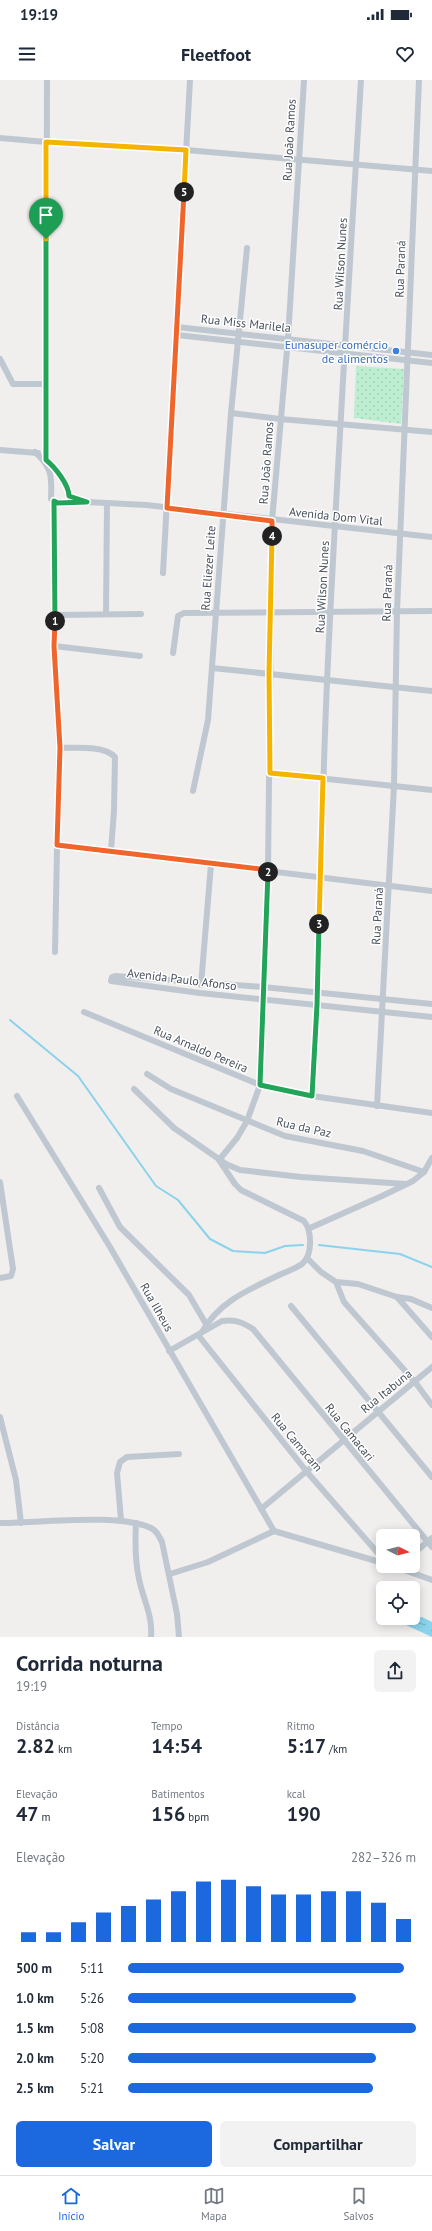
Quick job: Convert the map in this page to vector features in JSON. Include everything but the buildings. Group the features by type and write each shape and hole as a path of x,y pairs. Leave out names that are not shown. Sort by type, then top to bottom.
{"street":[{"path":"46,460 47,80"},
{"path":"163,573 190,80"},
{"name":"Rua João Ramos","path":"219,1160 237,1138 247,1121 260,1085 268,870 270,773 269,673 272,521 288,338 304,80"},
{"name":"Rua Wilson Nunes","path":"312,1096 317,1005 327,680 336,527 340,424 347,345 361,80"},
{"name":"Rua Paraná","path":"377,1106 384,999 394,786 397,612 419,80"},
{"path":"0,138 186,150 299,161 432,171"},
{"name":"Rua Eliezer Leite","path":"193,792 208,720 231,413 247,248"},
{"name":"Rua Miss Marilela","path":"177,327 240,332 432,355"},
{"name":"Rua Miss Marilela","path":"176,335 432,363"},
{"path":"0,359 13,384 46,384"},
{"path":"231,413 280,420 432,432"},
{"path":"0,450 35,452 40,454 58,472 69,491 69,496 87,502"},
{"path":"35,452 49,468 51,474 52,498 55,615 54,646 60,748 55,952"},
{"name":"Avenida Dom Vital","path":"52,498 58,503 87,502 167,508 272,521 432,537"},
{"path":"106,614 107,503"},
{"path":"173,653 178,616 184,613 331,614 432,611"},
{"path":"55,615 141,614"},
{"path":"54,646 140,656"},
{"path":"212,668 432,691"},
{"path":"60,748 103,750 111,753 115,757 111,850"},
{"path":"270,773 432,790"},
{"path":"57,845 111,850 211,864 320,876 432,891"},
{"path":"200,993 211,864"},
{"name":"Avenida Paulo Afonso","path":"432,1004 263,987 114,976 112,976 111,980 200,993 432,1017"},
{"name":"Rua Arnaldo Pereira","path":"84,1012 260,1085 312,1096 432,1113"},
{"name":"Rua da Paz","path":"147,1074 171,1089 285,1136 363,1151 424,1172"},
{"path":"134,1089 174,1128 219,1160 240,1170 406,1184"},
{"name":"Rua Ilheus","path":"17,1096 110,1247 274,1531"},
{"path":"310,1228 356,1209 406,1184 424,1172 432,1158"},
{"path":"170,1351 200,1334 206,1324 222,1306 251,1289 302,1264 307,1258 310,1228 304,1221 241,1190 235,1184 219,1160"},
{"path":"0,1182 13,1270 11,1276 0,1278"},
{"path":"99,1188 120,1227 189,1295 206,1324"},
{"path":"307,1258 321,1272 336,1282 358,1284 397,1297 411,1299 432,1308"},
{"path":"336,1282 344,1302 415,1382 432,1404"},
{"path":"397,1297 432,1337"},
{"path":"291,1306 432,1477"},
{"name":"Rua Camacari","path":"200,1334 222,1321 231,1320 243,1323 253,1329 343,1441 430,1540 432,1547"},
{"name":"Rua Camacam","path":"200,1334 307,1472 376,1551"},
{"name":"Rua Itabuna","path":"261,1509 307,1472 377,1411 432,1367"},
{"path":"0,1417 16,1480 20,1523"},
{"path":"121,1520 117,1473 120,1462 127,1457 179,1454"},
{"path":"0,1523 121,1520 151,1528 158,1533 162,1542 170,1574 179,1624 179,1637"},
{"path":"136,1523 135,1546 139,1579 152,1627 151,1637"},
{"path":"170,1574 208,1562 274,1531 376,1561"},
{"path":"420,1548 430,1540"},
{"path":"413,1573 432,1580"}],"green space":[{"path":"356,366 404,369 401,424 354,418"}],"water":[{"path":"420,1617 422,1617 432,1622 432,1637 406,1625 420,1625"}],"waterway":[{"path":"10,1020 78,1076 156,1186 178,1200 210,1239 233,1251 265,1253 285,1246 303,1245"},
{"path":"319,1245 400,1254 432,1267"}],"place":[{"name":"Eunasuper comércio de alimentos","path":"396,351"}],"route":[{"path":"46,142 186,150 167,508 272,521 269,673 270,773 323,778 317,1005 312,1096 260,1085 268,870 211,864 111,850 57,845 60,748 54,646 54,501 58,503 87,502 69,496 69,491 64,485 58,472 46,460 46,239 46,142"}]}
